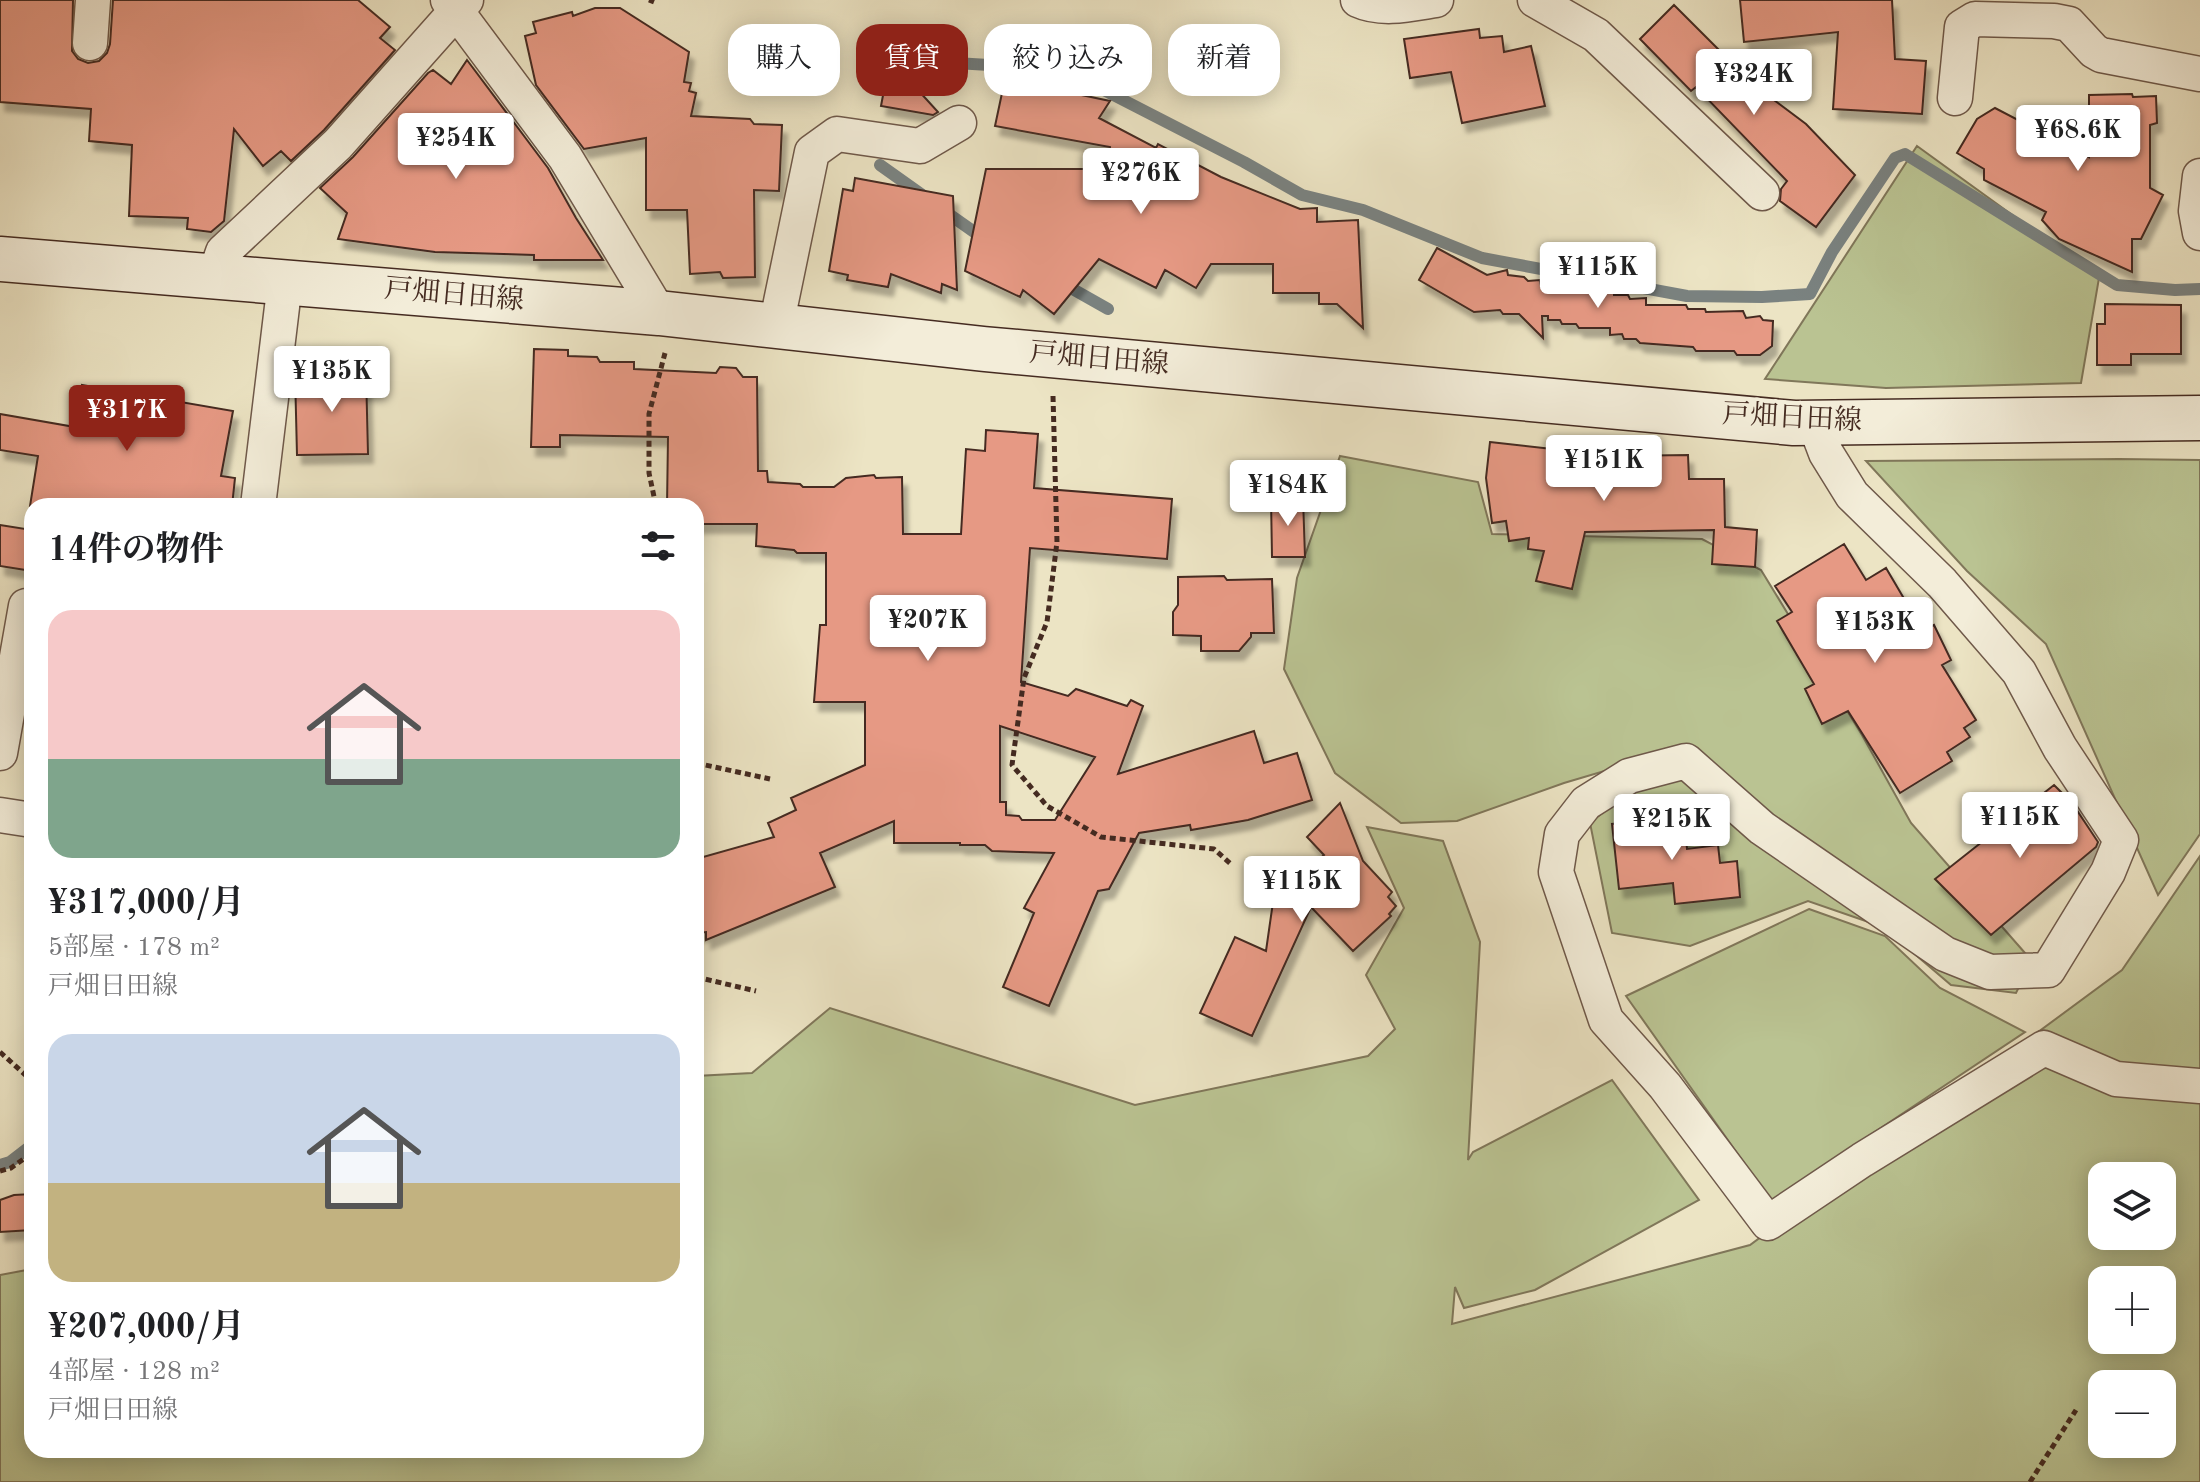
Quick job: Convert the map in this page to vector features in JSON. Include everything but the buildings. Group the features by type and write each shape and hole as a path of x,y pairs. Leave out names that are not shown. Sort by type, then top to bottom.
{"main road":[{"name":"戸畑日田線","path":"0,259 285,282 662,330 776,326 1055,355 1815,424 2200,418"}],"street":[{"path":"90,43 93,0"},
{"path":"1358,0 1370,5 1403,5 1436,0"},
{"path":"1535,0 1596,35 1762,193"},
{"path":"214,278 223,252 338,144 456,3 565,157 662,330"},
{"path":"1955,98 1962,27 1975,19 2069,24 2101,55 2200,74"},
{"path":"776,326 812,152 837,134 920,146 959,123"},
{"path":"2200,176 2196,211 2200,233"},
{"path":"259,498 285,282"},
{"path":"1815,424 1826,453 1852,495 1942,583 2019,672 2060,748 2121,840 2108,872 2048,970 1990,972 1945,954 1868,903 1762,828 1686,761 1629,776 1586,803 1562,834 1556,872 1606,1020 1665,1086 1768,1223 1862,1160 2044,1048 2116,1079 2200,1086"},
{"path":"0,753 24,617"},
{"path":"0,815 24,819"}],"path":[{"path":"654,498 649,473 649,414 662,330"},
{"path":"1055,355 1053,395 1057,542 1047,622 1024,678 1012,765 1047,806 1101,837 1214,849 1232,865"},
{"path":"704,765 770,779"},
{"path":"704,979 756,991"},
{"path":"0,1052 24,1074"},
{"path":"0,1171 24,1159"},
{"path":"2030,1482 2076,1410"}],"green space":[{"path":"1917,146 2099,278 2081,383 1886,388 1765,379"},
{"path":"1340,456 1478,482 1492,534 1702,539 1761,570 1862,735 1911,823 2032,961 2016,993 1951,985 1883,927 1808,901 1690,946 1612,933 1590,823 1682,748 1564,783 1457,821 1401,823 1335,773 1284,669 1297,578"},
{"path":"2200,460 2200,834 2158,895 2046,644 1967,571 1866,461"},
{"path":"1367,827 1443,841 1480,942 1468,1160 1473,1152 1612,1080 1699,1200 1535,1290 1464,1308 1455,1287 1452,1324 1750,1245 2122,970 2200,856 2200,1482 0,1482 0,1275 24,1270 24,1458 704,1458 704,1076 752,1073 830,1008 1135,1105 1368,1056 1395,1029 1366,975 1404,908"},
{"path":"1809,909 1885,936 1940,988 2025,1032 1771,1201 1626,996"}],"waterway":[{"path":"968,64 1038,68 1092,84 1302,195 1363,210 1482,258 1687,296 1810,294 1832,252 1895,158 1905,154 2117,285 2200,289"},
{"path":"880,165 925,197"},
{"path":"943,210 987,241"},
{"path":"1062,283 1108,309"},
{"path":"0,1165 24,1151"}]}
